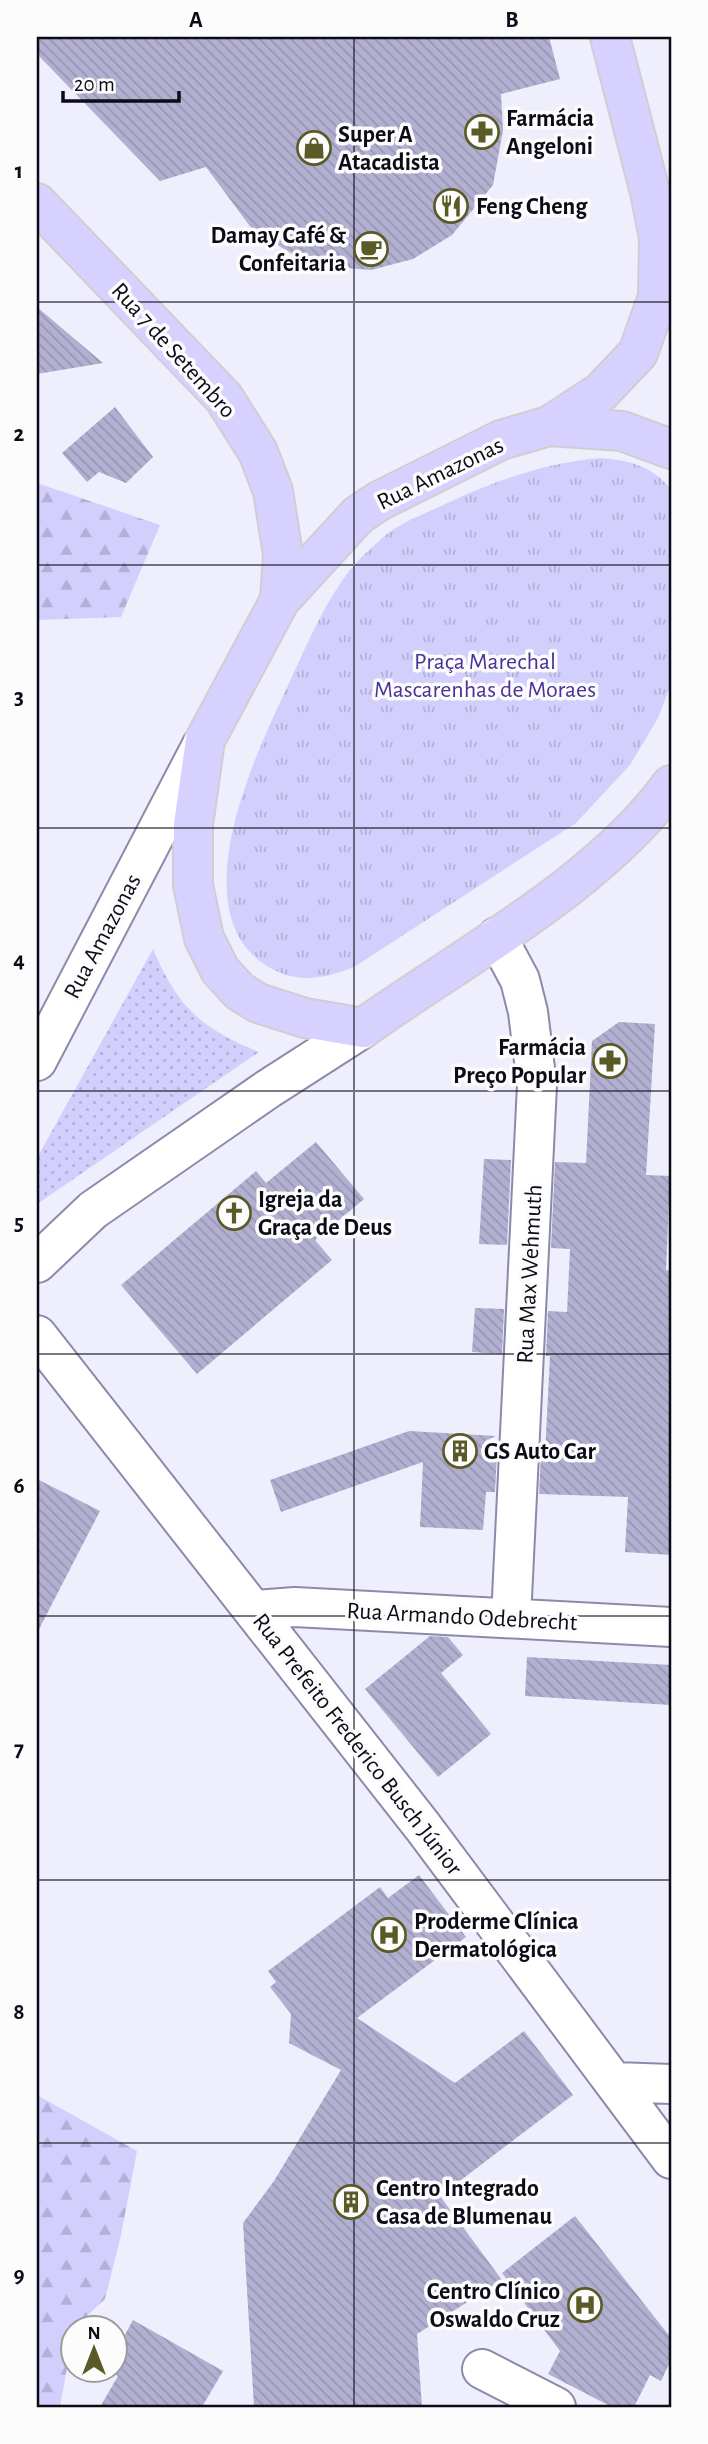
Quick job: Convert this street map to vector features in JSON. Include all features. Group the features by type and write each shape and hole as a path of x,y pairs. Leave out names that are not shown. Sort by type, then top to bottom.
{"main road":[{"name":"Rua Amazonas","path":"205,740 280,600 358,515 379,501 501,440 549,426 601,392 638,354 658,297 659,238 610,37"},
{"name":"Rua 7 de Setembro","path":"37,203 224,398 258,452 271,485 281,542 280,600"},
{"path":"549,426 622,431 671,449"},
{"path":"205,740 193,825 193,885 204,938 220,971 239,991 258,1003 305,1018 363,1028 497,937 592,867 648,817 671,785"}],"street":[{"name":"Rua Amazonas","path":"37,1061 205,740"},
{"name":"Rua Max Wehmuth","path":"497,937 520,980 528,1012 537,1085 512,1618"},
{"path":"37,1263 93,1210 268,1089 363,1028"},
{"name":"Rua Prefeito Frederico Busch Júnior","path":"37,1335 254,1610 671,2159"},
{"name":"Rua Armando Odebrecht","path":"254,1610 295,1607 671,1627"},
{"path":"615,2082 671,2084"},
{"path":"482,2369 556,2407"}],"green space":[{"name":"Praça Marechal Mascarenhas de Moraes","path":"600,458 621,460 639,466 656,475 671,489 671,684 658,718 630,765 576,823 354,967 331,975 308,978 286,975 264,964 240,938 228,905 227,866 234,825 261,744 312,634 337,589 363,556 387,534 406,522 518,475 558,464"},
{"path":"37,483 160,525 121,617 37,620"},
{"path":"153,949 172,986 193,1013 221,1034 259,1052 37,1204 37,1158"},
{"path":"37,2095 137,2151 121,2235 105,2299 89,2314 60,2314 60,2384 64,2384 60,2407 37,2407"}],"building":[{"name":"Super A Atacadista","path":"37,37 549,37 560,79 501,94 503,130 493,185 452,235 413,259 371,270 310,265 252,229 206,167 160,181 37,54"},
{"path":"37,307 103,363 37,374"},
{"path":"115,407 153,457 126,483 99,472 87,482 62,453"},
{"path":"619,1022 655,1024 646,1175 670,1176 666,1270 671,1271 671,1555 625,1552 628,1497 539,1494 541,1454 545,1454 550,1356 546,1356 548,1311 567,1312 570,1249 551,1248 555,1162 586,1163 592,1041"},
{"path":"316,1142 364,1199 315,1240 332,1260 197,1374 121,1285 256,1171 266,1183"},
{"path":"484,1159 511,1160 507,1245 479,1244"},
{"path":"475,1308 504,1309 502,1354 472,1352"},
{"path":"409,1431 496,1436 485,1441 484,1451 497,1452 495,1492 486,1492 483,1530 420,1527 423,1462 281,1512 270,1480"},
{"path":"37,1479 100,1511 37,1633"},
{"path":"430,1636 448,1637 463,1655 441,1673 491,1734 438,1777 365,1689"},
{"path":"527,1657 671,1665 671,1705 525,1696"},
{"name":"Centro Integrado Casa de Blumenau","path":"419,1875 466,1937 357,2018 455,2083 524,2031 573,2095 440,2196 502,2280 417,2334 422,2407 254,2407 243,2223 274,2181 341,2070 289,2043 291,2014 270,1987 276,1982 268,1971 380,1887 388,1898"},
{"name":"Centro Clínico Oswaldo Cruz","path":"575,2216 671,2338 671,2360 661,2381 650,2375 634,2407 612,2407 548,2374 560,2351 502,2273"},
{"path":"133,2320 223,2371 202,2407 100,2407 113,2384 130,2384 130,2325"}],"place":[{"name":"Farmácia Angeloni","path":"482,132"},
{"name":"Super A Atacadista","path":"314,148"},
{"name":"Feng Cheng","path":"451,206"},
{"name":"Damay Café & Confeitaria","path":"371,249"},
{"name":"Farmácia Preço Popular","path":"610,1061"},
{"name":"Igreja da Graça de Deus","path":"234,1213"},
{"name":"GS Auto Car","path":"460,1451"},
{"name":"Proderme Clínica Dermatológica","path":"389,1935"},
{"name":"Centro Integrado Casa de Blumenau","path":"351,2202"},
{"name":"Centro Clínico Oswaldo Cruz","path":"585,2305"}]}
